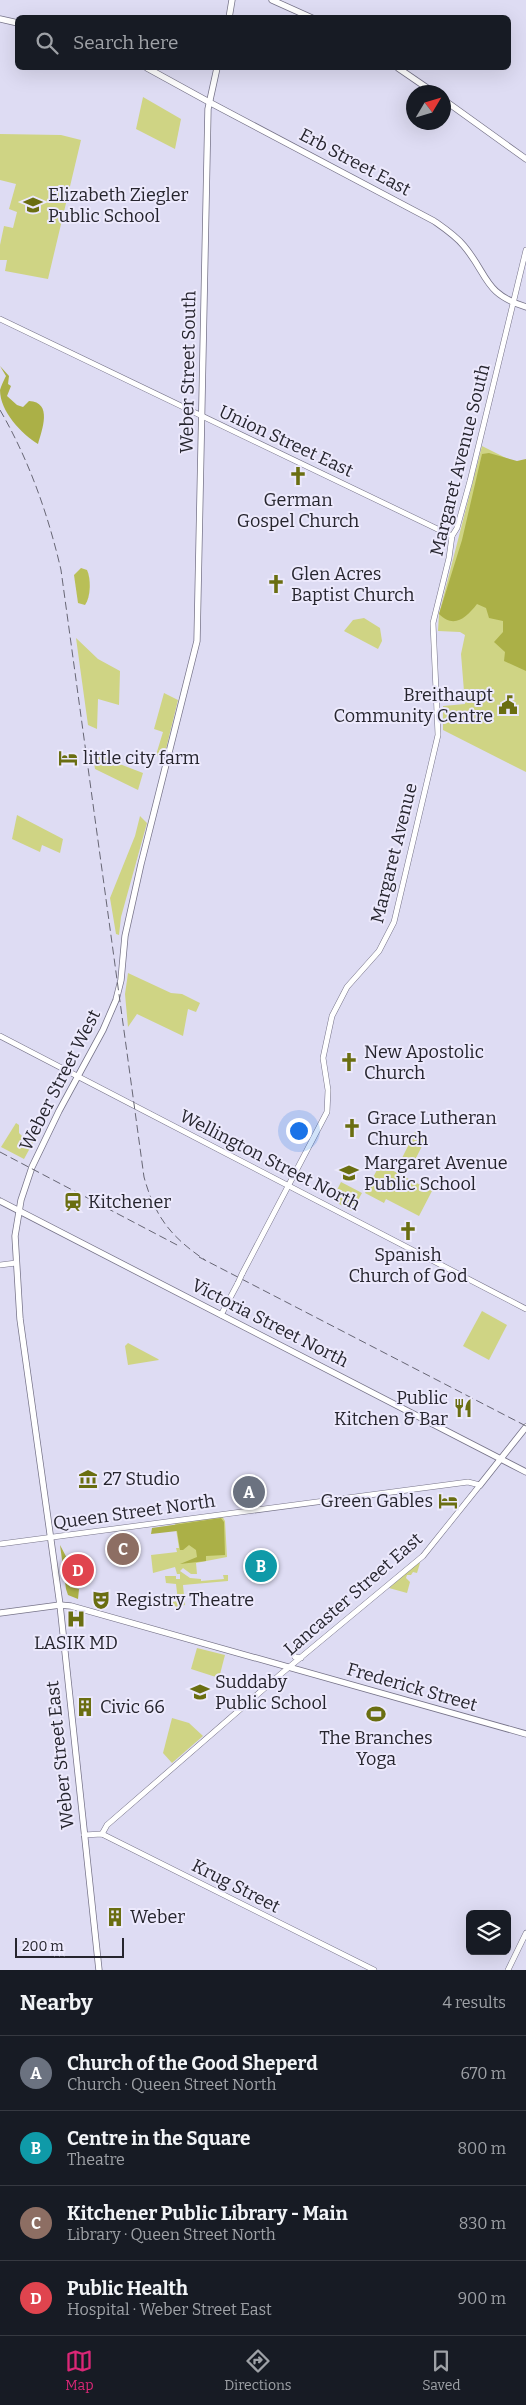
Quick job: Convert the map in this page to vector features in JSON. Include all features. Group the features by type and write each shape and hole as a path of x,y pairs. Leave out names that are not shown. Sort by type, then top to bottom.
{"main road":[{"path":"229,15 232,0"},
{"path":"272,0 305,15"},
{"path":"0,19 15,23"},
{"name":"Erb Street East","path":"151,70 434,221 464,246 490,288 502,298 526,307"},
{"name":"Weber Street South","path":"197,641 209,102 217,70"},
{"path":"401,70 423,85"},
{"path":"451,105 526,159"},
{"name":"Weber Street West","path":"50,1537 26,1365 16,1263 15,1236 19,1210 32,1167 59,1111 104,1030 116,1000 121,980 127,929 141,864 197,641"},
{"name":"Victoria Street North","path":"0,1200 526,1472"},
{"path":"480,1485 526,1427"},
{"name":"Weber Street East","path":"50,1537 60,1605 99,1970"},
{"name":"Frederick Street","path":"0,1613 60,1605 115,1618 526,1734"}],"street":[{"name":"Margaret Avenue South","path":"433,623 449,558 452,536 470,481 526,250"},
{"name":"Union Street East","path":"0,319 452,536"},
{"name":"Margaret Avenue","path":"221,1314 327,1112 328,1090 324,1051 338,1001 347,987 379,951 394,922 438,736 433,623"},
{"name":"Wellington Street North","path":"0,1036 526,1309"},
{"path":"0,1265 16,1263"},
{"name":"Queen Street North","path":"0,1544 468,1482 480,1485"},
{"name":"Lancaster Street East","path":"102,1834 107,1825 288,1668 423,1556 480,1485"},
{"path":"293,1654 295,1657 302,1658"},
{"path":"84,1836 102,1834"},
{"name":"Krug Street","path":"102,1834 374,1970"},
{"path":"508,1970 526,1933"}],"shaded area":[{"path":"143,97 181,119 175,149 136,129"},
{"name":"Elizabeth Ziegler Public School","path":"0,134 61,135 81,140 48,279 5,271 7,260 0,260 0,245 4,226 13,228 17,212 9,209 16,184 0,180"},
{"path":"0,366 9,376 8,384 11,386 7,396 17,405 23,407 29,401 41,406 44,418 38,444 13,422 4,406 0,390 6,376"},
{"path":"482,446 526,468 526,772 443,730 443,706 465,704 461,654 465,635 460,632 438,631 439,614"},
{"path":"489,453 517,461 526,459 526,671 504,661 505,652 494,642 503,632 503,621 489,618 486,608 477,604 469,614 455,621 450,621 439,614 462,540 482,454"},
{"path":"81,568 87,570 89,578 90,588 85,605 78,603 74,575"},
{"path":"364,618 380,628 382,641 378,649 344,631 353,620"},
{"path":"76,638 98,659 120,671 119,705 98,699 97,729 88,725"},
{"path":"164,693 178,700 165,753 160,757 156,755 163,732 154,729"},
{"path":"92,751 107,758 106,761 115,766 117,763 143,773 138,790 95,769"},
{"path":"17,815 63,839 60,853 42,845 40,852 12,839"},
{"path":"140,816 147,823 121,917 119,935 116,934 110,898 135,836"},
{"path":"128,973 171,993 182,994 200,1003 196,1012 188,1009 183,1036 137,1014 128,1027 125,994"},
{"path":"16,1123 19,1125 19,1133 25,1139 33,1136 38,1126 41,1128 24,1159 1,1147"},
{"path":"415,1132 426,1138 411,1168 400,1162"},
{"path":"380,1164 432,1191 419,1216 386,1199 384,1203 365,1193"},
{"path":"341,1182 362,1193 352,1211 332,1200"},
{"path":"482,1311 507,1325 489,1360 463,1346"},
{"path":"128,1343 159,1360 128,1365 125,1346"},
{"path":"222,1516 225,1521 227,1557 196,1563 197,1574 191,1574 183,1568 180,1571 190,1578 201,1579 201,1581 224,1579 223,1575 228,1575 228,1581 183,1585 185,1605 177,1607 173,1605 172,1602 178,1601 176,1584 166,1583 165,1576 176,1576 176,1579 180,1579 180,1574 177,1574 175,1567 153,1573 151,1555 177,1552 176,1548 179,1548 175,1523"},
{"path":"221,1518 224,1522 225,1555 206,1556 206,1561 180,1564 197,1557 196,1550 189,1545 180,1550 177,1531 151,1534 152,1528"},
{"path":"60,1545 70,1564 68,1582 70,1587 79,1589 78,1599 68,1595 66,1589"},
{"path":"420,1563 417,1573 413,1572 411,1575 407,1575 406,1578 410,1582 407,1593 389,1588"},
{"path":"197,1648 225,1655 219,1678 191,1669"},
{"path":"172,1718 189,1723 203,1736 172,1763 163,1753"}],"railway":[{"path":"0,410 29,468 50,528 61,570 144,1177 153,1204 166,1225 183,1243 205,1260"},
{"path":"0,1152 179,1246"},
{"path":"199,1257 526,1426"}],"place":[{"name":"Elizabeth Ziegler Public School","path":"33,205"},
{"name":"German Gospel Church","path":"298,476"},
{"name":"Glen Acres Baptist Church","path":"276,584"},
{"name":"Breithaupt Community Centre","path":"508,705"},
{"name":"little city farm","path":"68,758"},
{"name":"New Apostolic Church","path":"349,1062"},
{"name":"Grace Lutheran Church","path":"352,1128"},
{"name":"Margaret Avenue Public School","path":"349,1173"},
{"name":"Kitchener","path":"73,1202"},
{"name":"Spanish Church of God","path":"408,1231"},
{"name":"Public Kitchen & Bar","path":"463,1408"},
{"name":"27 Studio","path":"88,1479"},
{"name":"Church of the Good Sheperd","path":"249,1492"},
{"name":"Green Gables","path":"448,1501"},
{"name":"Kitchener Public Library - Main","path":"123,1549"},
{"name":"Centre in the Square","path":"261,1566"},
{"name":"Public Health","path":"78,1570"},
{"name":"Registry Theatre","path":"101,1600"},
{"name":"LASIK MD","path":"76,1619"},
{"name":"Suddaby Public School","path":"200,1692"},
{"name":"Civic 66","path":"85,1707"},
{"name":"The Branches Yoga","path":"376,1714"},
{"name":"Weber","path":"115,1917"}]}
